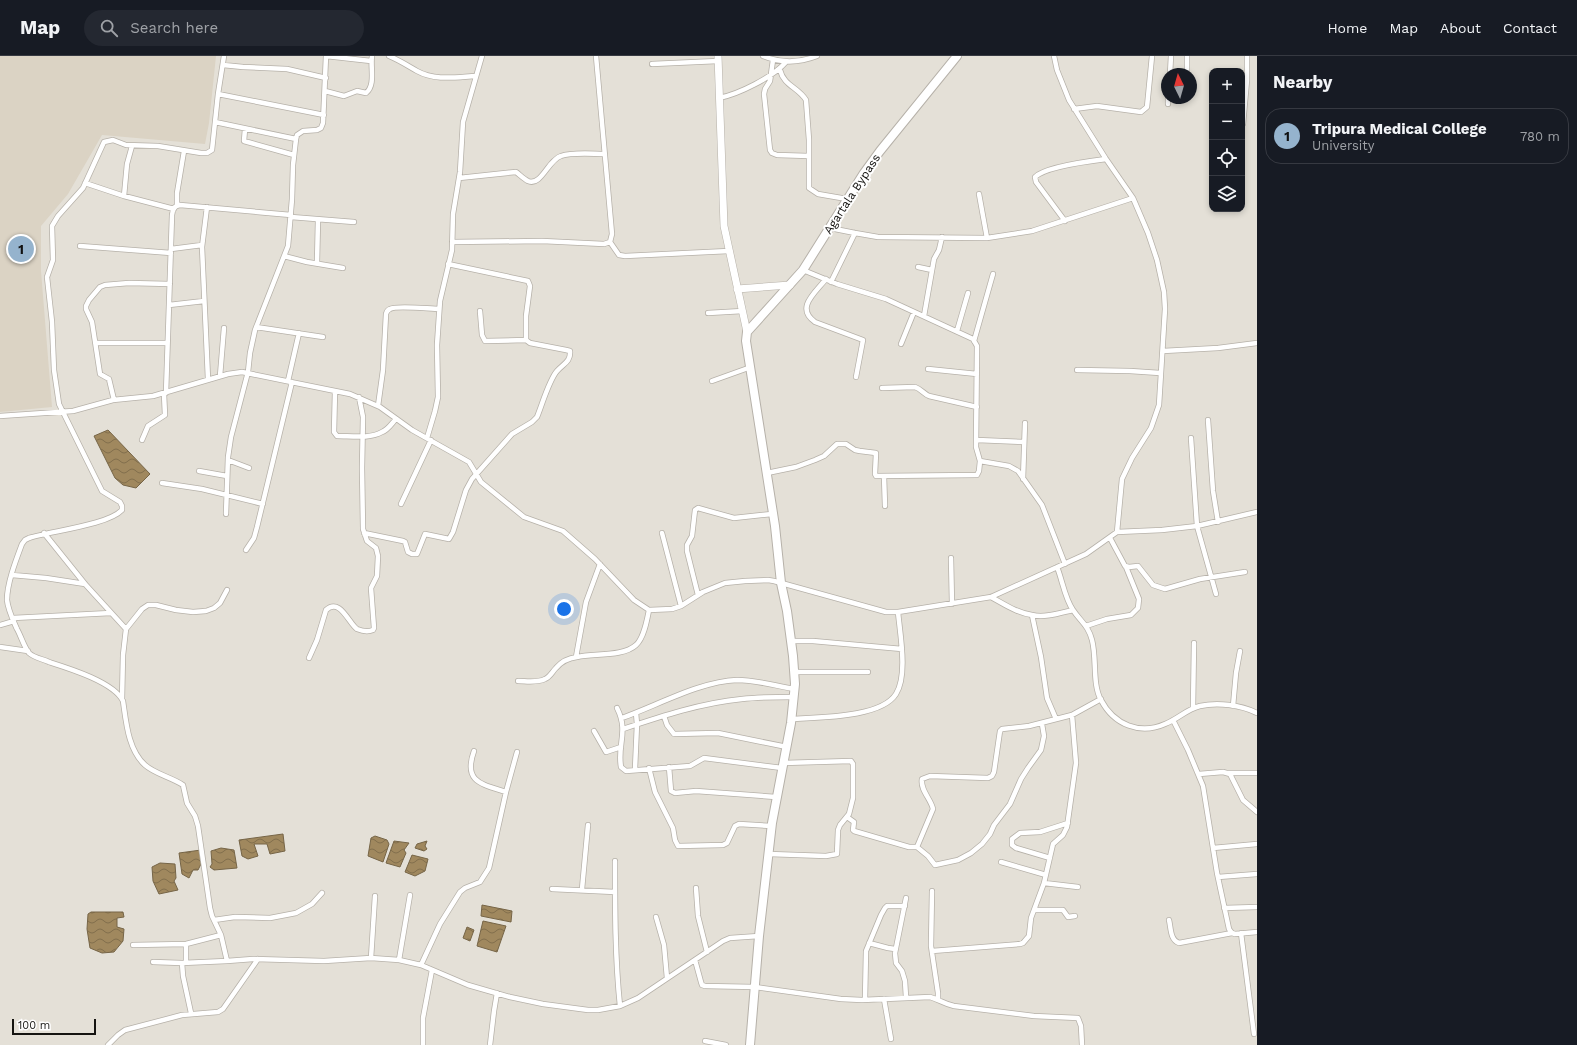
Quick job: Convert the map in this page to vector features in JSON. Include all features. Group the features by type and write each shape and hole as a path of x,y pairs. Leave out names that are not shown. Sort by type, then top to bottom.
{"highway":[{"name":"Agartala Bypass","path":"747,332 803,270 864,172 890,137 957,56"},
{"path":"747,332 746,341 779,554 781,583 794,672 792,719 776,796 772,826 750,1045"}],"main road":[{"path":"718,59 724,226 747,332"},
{"path":"737,289 790,285"}],"street":[{"path":"122,699 108,688 88,676 34,656 28,651 13,620 7,600 12,575 22,544 25,540 44,533 112,517 122,510 120,502 102,491 59,404 54,370 52,322 47,277 53,260 52,226 58,216 83,188 104,142 113,140 132,146 158,146 184,151 207,153 212,150 224,56"},
{"path":"226,514 228,460 231,437 248,372 250,353 256,327 289,241 294,155 297,135 303,131 317,130 321,128 324,115 326,56 372,58 371,86 369,91 366,93 357,91 344,96 325,91"},
{"path":"389,56 406,63 418,71 432,76 446,78 476,76"},
{"path":"401,504 429,439 435,411 438,393 437,345 439,309 452,242 453,214 459,178 463,122 482,56"},
{"path":"596,56 612,234 610,242 619,255 625,256 729,251"},
{"path":"763,56 773,60 786,62 802,61 818,56"},
{"path":"1054,56 1057,70 1074,109 1133,198 1148,233 1162,278 1164,292 1165,309 1159,405 1151,428 1132,458 1122,479 1118,532"},
{"path":"1074,109 1097,106 1141,112 1147,107 1148,102 1152,56"},
{"path":"1170,68 1171,56"},
{"path":"1187,56 1187,68"},
{"path":"1245,104 1247,56"},
{"path":"652,64 718,59"},
{"path":"773,60 770,81 764,89 770,150 772,153 777,155 809,156"},
{"path":"719,98 738,93 780,70 786,62"},
{"path":"223,65 287,69 326,78"},
{"path":"780,70 781,77 804,96 806,100 809,188 818,194 847,199"},
{"path":"218,94 324,115"},
{"path":"215,122 296,140"},
{"path":"245,129 244,141 294,155"},
{"path":"124,196 127,164 132,146"},
{"path":"142,440 148,426 165,415 172,215 175,207 184,151"},
{"path":"459,178 516,172 530,182 535,182 539,180 548,166 561,156 605,154"},
{"path":"1065,221 1036,182 1035,177 1064,166 1106,159"},
{"path":"85,183 124,196 175,207 207,207 318,220 354,222"},
{"path":"979,194 987,238"},
{"path":"830,228 855,234 878,237 987,238 1032,231 1133,198"},
{"path":"207,207 202,245 208,379"},
{"path":"318,220 318,263"},
{"path":"831,282 855,234"},
{"path":"924,316 934,256 939,250 942,237"},
{"path":"452,242 542,241 604,244 610,242"},
{"path":"80,246 171,251 202,245"},
{"path":"284,256 343,268"},
{"path":"448,264 528,281 530,286 526,316 526,340"},
{"path":"918,267 932,270"},
{"path":"767,472 810,462 824,456 837,444 842,443 856,450 876,453 876,476 977,474 979,471 980,461 976,447 978,346 974,341 967,335 886,299 831,282 803,270"},
{"path":"974,341 993,274"},
{"path":"826,279 808,302 806,307 807,314 815,322 863,340 856,377"},
{"path":"114,400 109,379 100,374 92,322 86,306 100,287 129,283 170,284"},
{"path":"957,331 968,293"},
{"path":"169,305 204,301"},
{"path":"378,406 383,370 386,314 388,310 396,308 439,309"},
{"path":"364,533 403,540 408,552 412,554 417,554 420,550 426,534 449,539 453,532 469,484 512,434 532,422 537,417 557,371 567,363 571,356 570,351 530,343 526,340 485,341 482,335 480,311"},
{"path":"708,313 743,311"},
{"path":"901,344 914,312"},
{"path":"256,327 324,337"},
{"path":"220,376 224,328"},
{"path":"246,550 254,538 263,504 290,382 299,333"},
{"path":"96,343 168,343"},
{"path":"1162,351 1218,348 1257,343"},
{"path":"712,381 751,367"},
{"path":"928,368 977,374"},
{"path":"1077,370 1160,373"},
{"path":"0,416 73,411 114,400 153,396 208,379 237,372 248,372 359,397 378,406 412,430 469,462 478,478 485,486 524,517 563,531 600,564 634,600 649,610 672,609 682,606 698,595 715,587 734,582 768,580 886,612 898,612 952,604 991,597 1065,564 1092,550 1118,532 1162,530 1197,526 1257,512"},
{"path":"882,388 915,387 919,388 924,394 929,396 977,407"},
{"path":"335,391 335,435 337,436 363,436 381,433 386,430 396,419"},
{"path":"309,658 328,608 336,608 343,612 356,628 369,632 374,628 371,588 377,576 378,551 367,541 364,533 362,502 363,411 359,397"},
{"path":"1208,420 1218,522"},
{"path":"1023,478 1025,423"},
{"path":"1191,438 1197,526 1216,594"},
{"path":"977,440 1024,442"},
{"path":"228,460 249,468"},
{"path":"980,461 1015,468 1042,505 1065,564"},
{"path":"199,470 227,476"},
{"path":"884,476 885,506"},
{"path":"162,483 190,486 263,504"},
{"path":"698,595 687,551 687,545 692,536 695,510 698,508 734,518 772,514"},
{"path":"44,533 85,584 126,629"},
{"path":"662,533 682,606"},
{"path":"1086,626 1107,619 1131,615 1138,608 1138,599 1126,567 1110,538"},
{"path":"951,558 952,604"},
{"path":"576,657 586,602 600,564"},
{"path":"1126,567 1138,566 1153,585 1165,589 1200,580 1245,572"},
{"path":"1057,567 1072,610 1086,626 1093,644 1097,685 1100,699 1109,712 1117,719 1129,726 1139,729 1148,729 1156,728 1193,708 1211,705 1234,706 1257,713"},
{"path":"12,575 85,584"},
{"path":"226,590 220,603 214,608 206,611 187,612 156,605 148,605 142,608 126,629 123,655 122,699 131,743 136,755 145,765 183,785 187,802 195,816 198,826 210,908 221,935 227,961"},
{"path":"991,597 1019,611 1032,615 1043,615 1072,610"},
{"path":"518,681 543,680 547,678 557,666 576,657 621,652 631,648 637,644 640,639 649,610"},
{"path":"792,719 869,711 890,701 896,694 900,684 902,667 902,649 898,612"},
{"path":"0,625 13,620 111,613"},
{"path":"1032,615 1041,657 1047,698 1056,719"},
{"path":"790,641 813,641 902,649"},
{"path":"1193,708 1194,643"},
{"path":"0,647 28,651"},
{"path":"1234,706 1236,673 1240,651"},
{"path":"794,672 868,672"},
{"path":"622,718 686,693 722,681 739,680 794,693"},
{"path":"623,729 664,716 707,705 741,699 794,693"},
{"path":"917,847 933,809 921,782 922,779 930,776 988,778 992,776 994,772 1000,731 1002,728 1042,724 1072,715 1100,699"},
{"path":"617,708 622,718 623,729 620,760 621,767 626,771 635,769 690,766 702,759 708,758 783,766 844,761 853,762 854,788 851,809 838,830 837,854 826,856 769,854"},
{"path":"635,769 636,713"},
{"path":"932,951 1020,944 1023,943 1029,936 1034,910 1044,883 1053,844 1066,831 1068,823 1076,763 1072,715"},
{"path":"664,716 667,725 674,734 718,733 787,747"},
{"path":"1173,720 1199,774 1203,786 1212,848 1227,924 1232,933"},
{"path":"847,817 854,822 854,832 909,847 917,847 928,856 935,865 958,860 972,853 982,844 1010,804 1021,779 1041,750 1044,736 1042,724"},
{"path":"594,731 606,752 621,747"},
{"path":"474,751 470,763 474,778 483,785 506,792"},
{"path":"421,965 440,924 460,892 465,888 480,882 489,868 506,792 517,752"},
{"path":"669,767 671,791 675,793 696,791 776,796"},
{"path":"649,768 655,792 673,828 675,840 678,846 723,845 729,841 735,826 739,824 772,826"},
{"path":"1199,774 1223,772 1257,773"},
{"path":"1228,773 1232,776 1243,800 1257,812"},
{"path":"1050,858 1016,848 1012,845 1012,839 1020,833 1040,832 1068,823"},
{"path":"582,889 588,825"},
{"path":"1212,848 1257,844"},
{"path":"615,862 617,973 620,1006"},
{"path":"1001,862 1046,875"},
{"path":"1218,877 1257,874"},
{"path":"1044,883 1078,887"},
{"path":"696,888 698,916 707,952"},
{"path":"552,889 582,889 615,892"},
{"path":"932,891 932,951 938,999"},
{"path":"214,920 235,917 270,918 296,913 306,909 322,893"},
{"path":"399,960 410,895"},
{"path":"371,958 375,896"},
{"path":"906,898 900,934 895,949 896,963 902,971 905,981 906,998"},
{"path":"865,1000 865,960 869,943 885,908 891,905 905,906"},
{"path":"1224,908 1257,907"},
{"path":"1034,910 1063,910 1068,916 1075,916"},
{"path":"656,917 664,945 667,978"},
{"path":"1169,920 1173,938 1179,943 1232,933 1257,932"},
{"path":"1242,933 1254,1034"},
{"path":"133,945 186,944 221,935"},
{"path":"153,962 184,963 248,959 324,961 371,958 399,960 421,965 468,985 498,993 543,1004 598,1010 620,1006 638,998 730,938 760,936"},
{"path":"869,943 895,949"},
{"path":"186,944 183,976 191,1013"},
{"path":"108,1045 125,1030 191,1013 218,1012 223,1008 258,959"},
{"path":"695,960 702,985 755,987 841,999 865,1000 930,997 938,999 944,1004 954,1006 1034,1016 1078,1018 1081,1026 1082,1045"},
{"path":"422,1045 422,1018 432,970"},
{"path":"490,1045 493,1016 498,993"},
{"path":"884,999 891,1039"},
{"path":"705,1040 726,1045"}],"shaded area":[{"path":"0,56 216,56 209,123 205,144 102,135 68,194 41,226 41,271 52,407 0,412"}],"water":[{"path":"108,430 150,474 136,488 123,485 115,478 94,436"},
{"path":"283,834 285,851 270,854 267,844 254,844 258,856 248,859 242,856 239,840"},
{"path":"375,836 387,840 389,844 383,862 368,856 371,838"},
{"path":"394,841 409,843 404,850 406,853 400,867 386,863"},
{"path":"427,841 425,846 427,849 424,851 415,848 417,844"},
{"path":"221,848 234,850 237,868 214,870 210,867 212,864 211,851"},
{"path":"201,850 202,862 198,870 193,870 189,878 182,874 179,853"},
{"path":"412,855 428,859 425,871 415,876 405,872"},
{"path":"160,863 175,864 176,878 174,881 178,890 159,894 153,881 152,867"},
{"path":"482,905 512,911 511,922 481,916"},
{"path":"91,912 123,912 124,917 117,918 117,927 124,929 123,941 114,952 102,953 90,948 87,929 88,914"},
{"path":"483,921 506,926 497,952 477,946"},
{"path":"467,927 474,930 470,941 463,938"}],"place":[{"name":"Tripura Medical College","path":"21,249"}]}
